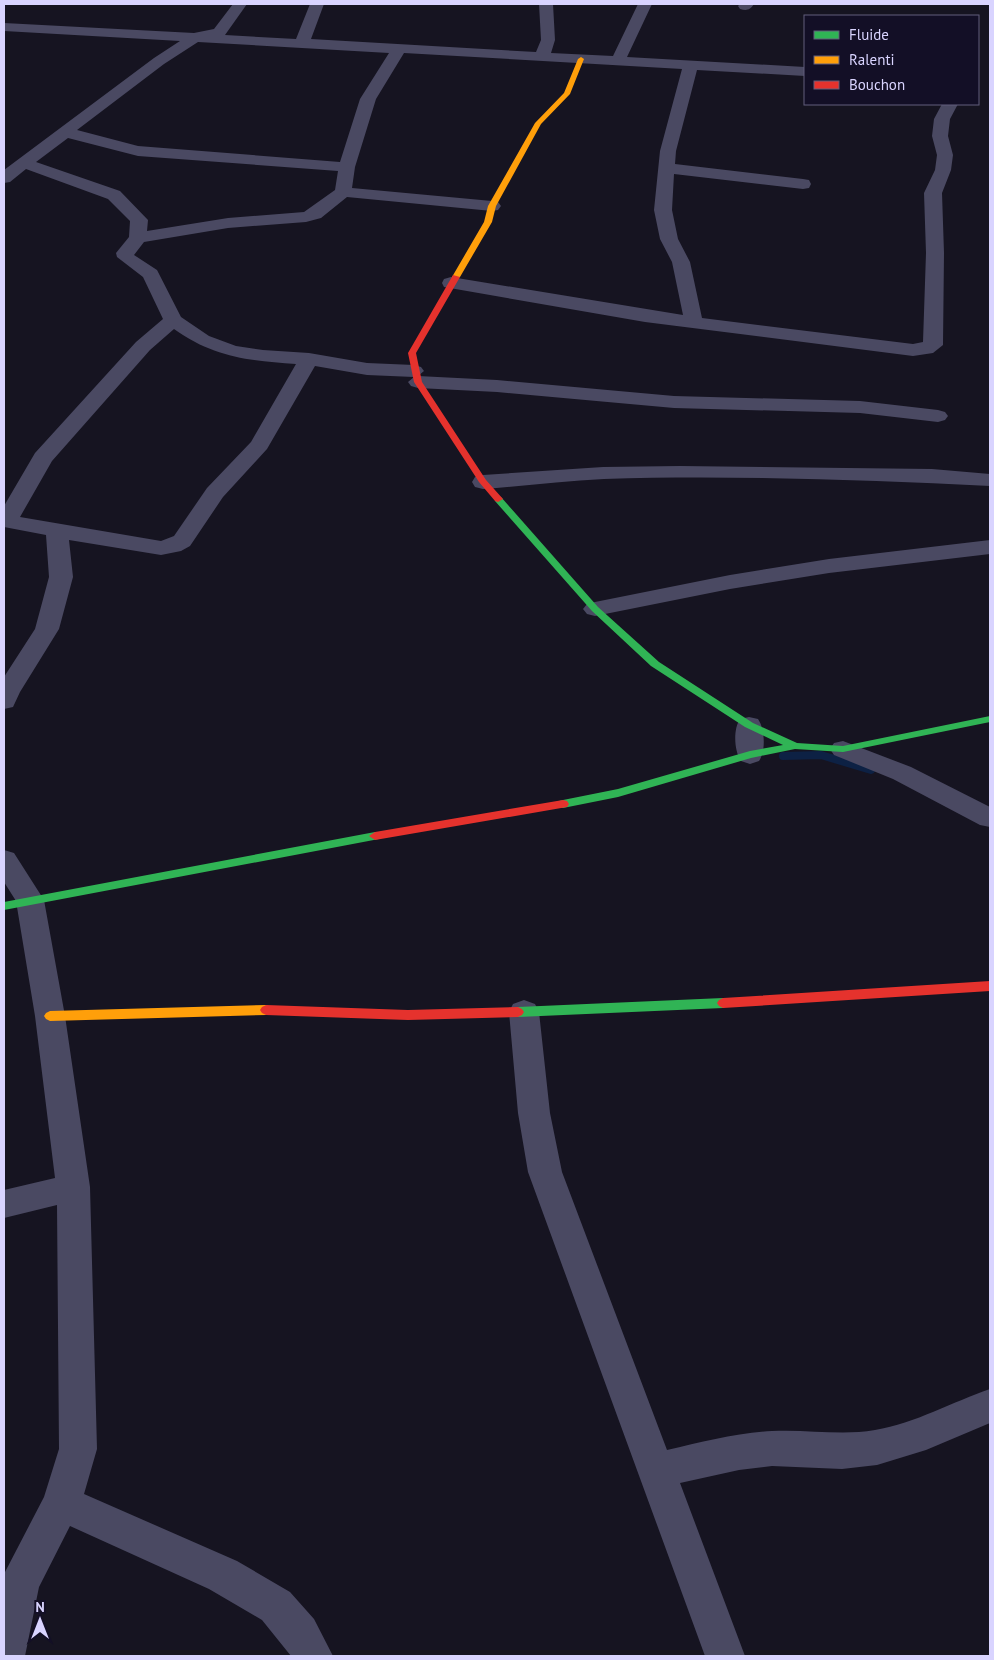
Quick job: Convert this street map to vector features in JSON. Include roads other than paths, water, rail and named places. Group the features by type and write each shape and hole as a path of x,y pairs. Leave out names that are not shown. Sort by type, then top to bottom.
{"street":[{"path":"4,178 159,61 196,37 219,33 240,4"},
{"path":"302,43 317,4"},
{"path":"542,56 548,40 546,4"},
{"path":"618,61 645,4"},
{"path":"4,27 804,71"},
{"path":"138,238 228,223 306,217 315,214 343,192 347,167 368,99 399,49"},
{"path":"581,59 567,94 538,123 492,206 488,222 412,353 416,376 483,482 595,609 655,664 749,725 795,746"},
{"path":"690,65 668,151 663,210 669,239 681,262 694,323"},
{"path":"451,283 694,323 913,350 926,350 933,345 935,276 933,194 943,170 945,155 940,136 942,119 949,105"},
{"path":"64,132 138,151 347,167"},
{"path":"24,163 114,195 139,220 138,238 125,253 126,257 150,274 173,320 202,340 232,351 263,356 308,359 367,369 497,386 674,402 860,407 938,416"},
{"path":"666,168 803,184"},
{"path":"343,192 492,206"},
{"path":"173,320 143,346 43,458 6,520 57,531 161,548 173,546 182,541 215,493 260,445 308,359"},
{"path":"483,482 603,472 932,476 990,480"},
{"path":"4,701 7,692 47,629 61,578 57,531"},
{"path":"595,609 820,568 990,548"},
{"path":"17,903 314,846 545,808 618,793 750,755 795,746 843,748 990,719"},
{"path":"749,725 750,755"},
{"path":"843,748 902,773 990,818"},
{"path":"4,860 50,1016 73,1187 78,1360 78,1449 62,1503 20,1583 5,1656"},
{"path":"50,1016 284,1010 408,1014 524,1012 808,999 990,986"},
{"path":"524,1012 534,1113 545,1172 725,1656"},
{"path":"4,1204 73,1187"},
{"path":"656,1470 745,1451 788,1448 829,1452 861,1450 905,1440 990,1406"},
{"path":"62,1503 223,1575 276,1606 300,1633 313,1656"}],"waterway":[{"path":"783,756 821,755 871,770"}]}
